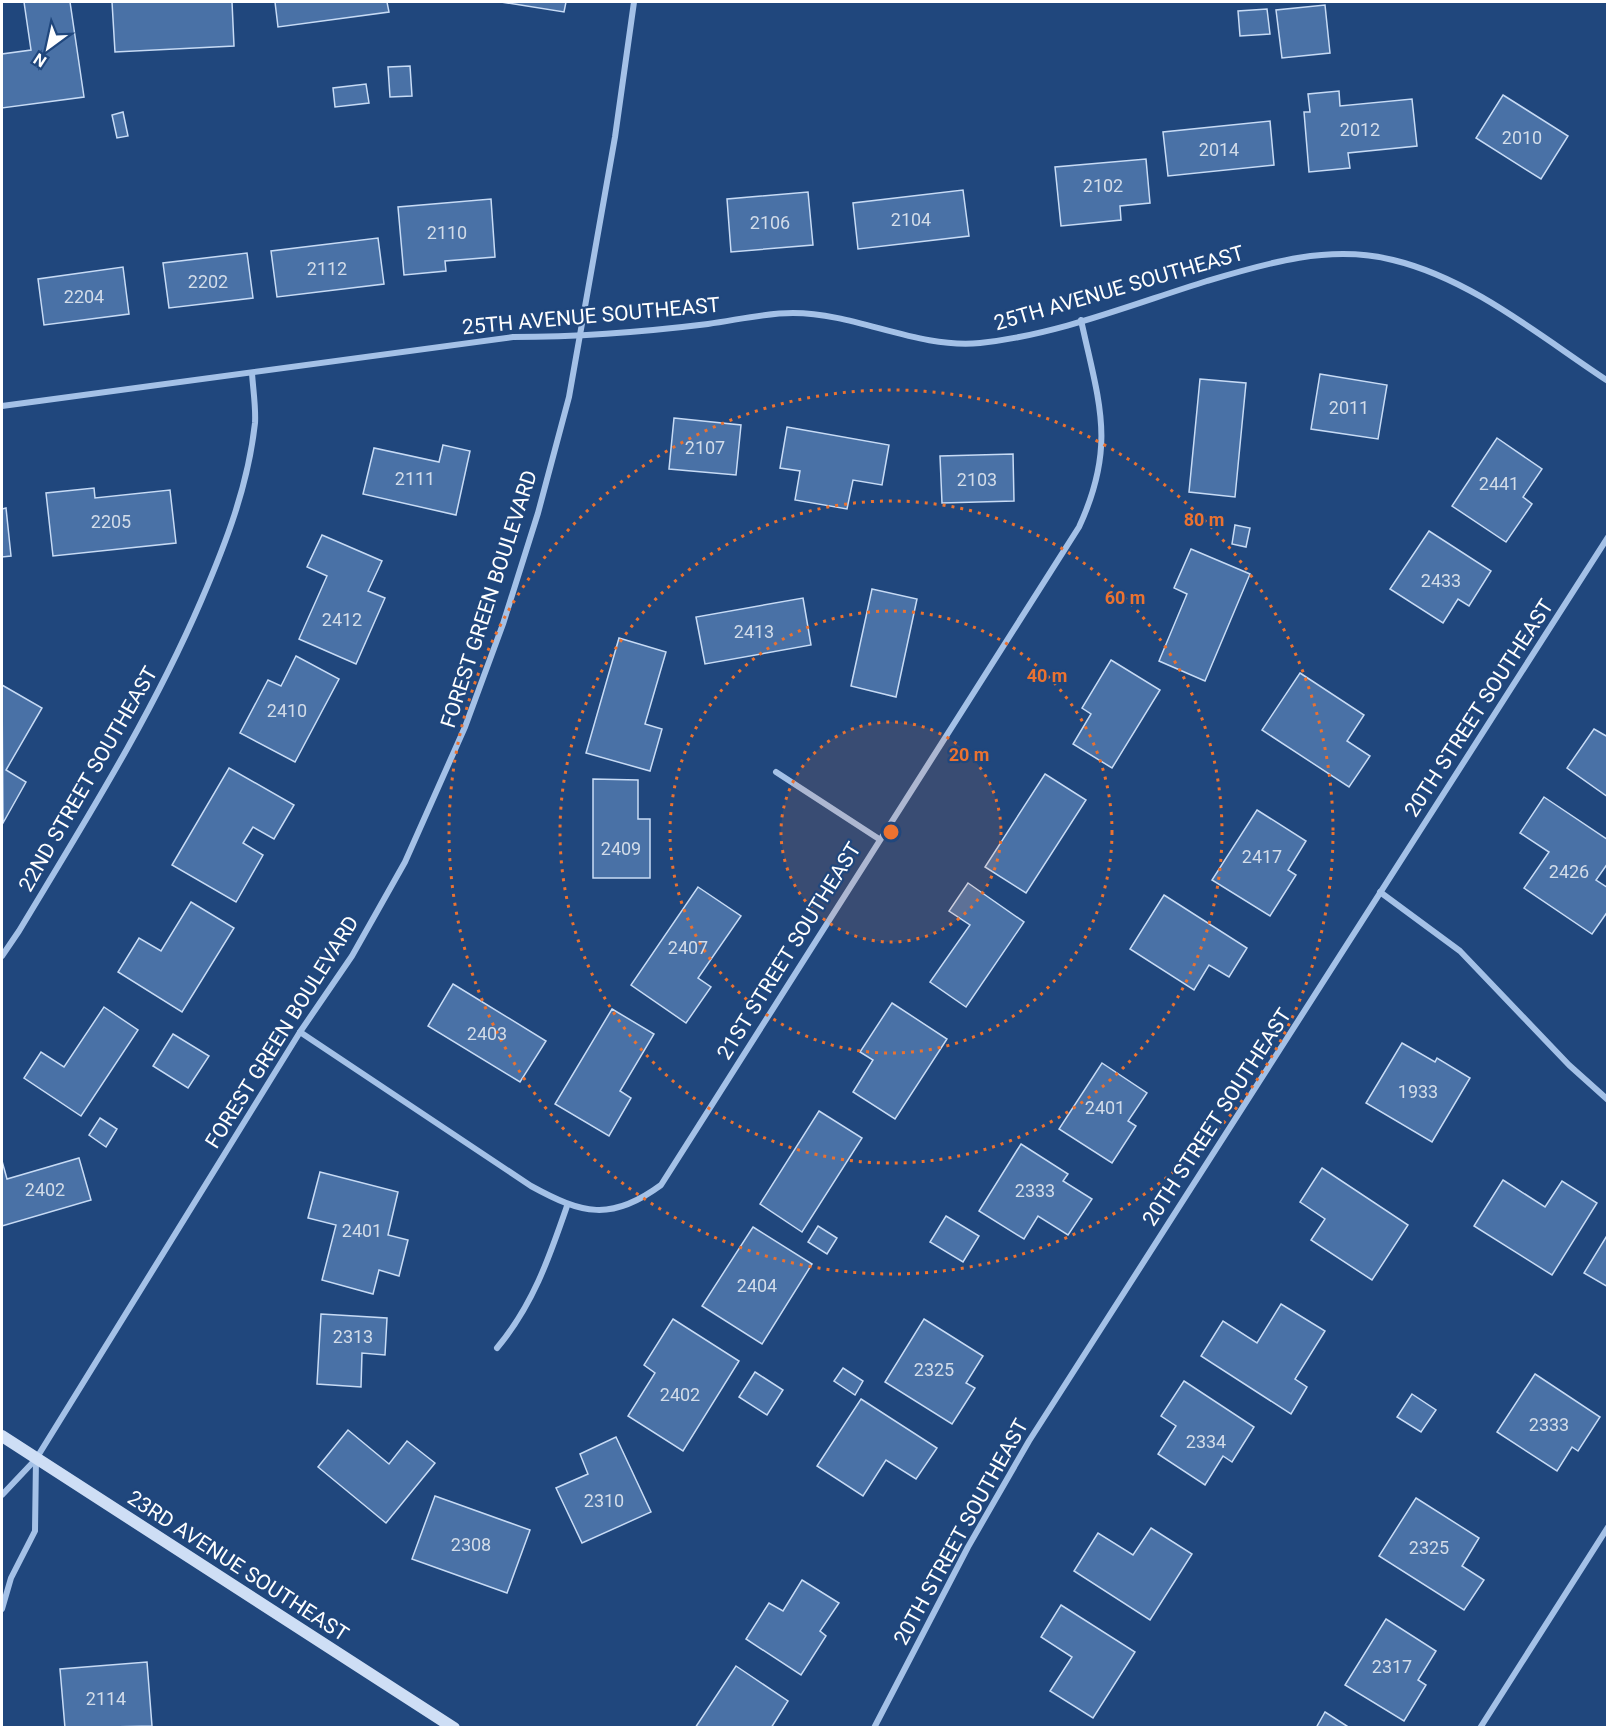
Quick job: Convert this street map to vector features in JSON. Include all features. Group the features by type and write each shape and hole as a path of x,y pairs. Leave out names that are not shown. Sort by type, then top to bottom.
{"street":[{"name":"FOREST GREEN BOULEVARD","path":"36,1459 300,1032 352,956 405,862 465,727 503,624 538,513 569,397 615,136 634,2"},
{"name":"25TH AVENUE SOUTHEAST","path":"2,406 513,337 579,338 712,323 757,315 797,313 944,343 979,343 1029,335 1254,267 1300,256 1343,254 1392,259 1434,273 1476,296 1608,381"},
{"name":"21ST STREET SOUTHEAST","path":"300,1032 531,1186 567,1206 597,1210 621,1207 642,1199 661,1185 879,839 1065,552 1090,502 1099,477 1103,441 1101,414 1081,320"},
{"name":"22ND STREET SOUTHEAST","path":"2,956 126,755 197,609 240,501 255,420 252,373"},
{"name":"20TH STREET SOUTHEAST","path":"874,1728 963,1557 1029,1441 1608,537"},
{"path":"776,772 879,839"},
{"path":"1380,892 1460,951 1569,1065 1608,1100"},
{"path":"497,1348 517,1324 530,1303 545,1270 567,1206"},
{"name":"23RD AVENUE SOUTHEAST","path":"2,1436 454,1728"},
{"path":"2,1495 36,1459"},
{"path":"2,1609 11,1578 34,1532 36,1459"},
{"path":"1480,1728 1608,1527"}],"building":[{"path":"24,2 70,2 84,97 2,108 2,54 31,50"},
{"path":"112,2 232,2 234,46 115,52"},
{"path":"275,2 387,2 389,12 278,27"},
{"path":"501,2 566,2 564,12"},
{"path":"1325,5 1330,53 1282,58 1276,10"},
{"path":"1267,9 1270,34 1240,36 1238,11"},
{"path":"410,66 412,96 390,97 388,67"},
{"path":"366,84 369,103 335,107 333,88"},
{"path":"1339,91 1340,106 1412,99 1417,146 1348,153 1350,168 1309,172 1304,112 1310,112 1308,94"},
{"path":"1503,95 1568,136 1541,179 1476,138"},
{"path":"123,112 128,136 117,138 112,115"},
{"path":"1270,121 1274,165 1168,176 1163,132"},
{"path":"1146,159 1150,203 1120,206 1121,220 1061,226 1055,167"},
{"path":"963,190 969,236 858,249 853,203"},
{"path":"808,192 813,245 731,252 727,199"},
{"path":"491,199 495,257 445,261 446,271 404,275 398,207"},
{"path":"378,238 384,284 277,297 271,251"},
{"path":"247,253 253,298 169,308 163,263"},
{"path":"123,267 129,314 44,325 38,279"},
{"path":"1320,374 1387,385 1378,439 1311,429"},
{"path":"1200,379 1246,383 1235,497 1189,492"},
{"path":"674,418 741,425 736,475 669,469"},
{"path":"787,427 889,445 882,485 853,480 847,509 795,500 800,471 780,468"},
{"path":"1497,438 1542,469 1523,497 1532,504 1506,542 1452,506"},
{"path":"443,445 470,451 456,515 363,494 374,448 439,462"},
{"path":"1013,454 1014,501 942,503 940,456"},
{"path":"94,488 95,498 170,490 176,543 53,556 46,493"},
{"path":"6,508 11,556 2,557 2,509"},
{"path":"1235,525 1250,528 1246,547 1232,544"},
{"path":"1429,531 1491,571 1469,606 1458,599 1443,623 1390,589"},
{"path":"322,535 382,561 368,591 385,598 356,664 299,639 327,576 307,567"},
{"path":"1191,549 1250,574 1205,681 1159,661 1187,594 1174,588"},
{"path":"872,589 917,599 896,697 851,686"},
{"path":"803,598 811,645 705,664 696,617"},
{"path":"619,638 666,652 645,724 662,729 650,771 586,753"},
{"path":"296,656 339,679 295,762 240,733 268,680 281,686"},
{"path":"1111,660 1160,690 1112,768 1073,744 1091,714 1082,708"},
{"path":"1300,673 1364,715 1347,741 1370,756 1349,787 1262,730"},
{"path":"2,685 42,708 6,770 26,782 3,823"},
{"path":"1594,729 1608,737 1608,797 1567,768"},
{"path":"229,768 294,805 274,839 253,827 243,843 263,855 236,902 172,865"},
{"path":"1045,774 1086,800 1026,893 985,867"},
{"path":"593,779 638,780 638,819 650,819 650,878 593,878"},
{"path":"1544,797 1608,840 1608,863 1596,880 1608,888 1608,911 1592,934 1524,888 1549,852 1520,833"},
{"path":"1257,810 1306,841 1288,870 1296,875 1270,916 1212,880"},
{"path":"968,883 1024,922 966,1007 930,982 970,925 949,911"},
{"path":"698,887 741,916 698,978 711,987 686,1023 631,985"},
{"path":"1164,895 1247,948 1229,977 1209,965 1194,990 1130,949"},
{"path":"191,902 234,928 182,1012 118,972 139,938 161,951"},
{"path":"453,984 546,1041 520,1082 428,1026"},
{"path":"892,1003 947,1039 895,1119 853,1092 873,1060 860,1052"},
{"path":"104,1007 138,1030 81,1116 24,1078 41,1052 64,1067"},
{"path":"612,1009 654,1034 620,1091 631,1098 609,1136 555,1104"},
{"path":"173,1034 209,1056 188,1088 153,1066"},
{"path":"1402,1043 1435,1062 1437,1058 1470,1078 1432,1142 1366,1103"},
{"path":"1102,1063 1147,1093 1128,1121 1136,1126 1112,1163 1059,1129"},
{"path":"819,1111 862,1138 802,1232 760,1204"},
{"path":"100,1118 117,1129 106,1147 89,1135"},
{"path":"1021,1144 1068,1174 1063,1181 1092,1199 1068,1235 1038,1216 1024,1239 979,1211"},
{"path":"79,1158 91,1200 2,1226 2,1161 7,1179"},
{"path":"1322,1168 1408,1225 1372,1280 1311,1240 1325,1219 1300,1202"},
{"path":"320,1172 398,1192 388,1235 408,1240 399,1276 379,1270 373,1294 322,1280 336,1225 308,1218"},
{"path":"1503,1180 1545,1207 1562,1181 1597,1203 1552,1275 1474,1226"},
{"path":"946,1216 979,1236 963,1262 930,1242"},
{"path":"818,1226 837,1238 827,1254 808,1242"},
{"path":"753,1227 812,1264 762,1344 702,1306"},
{"path":"1608,1234 1608,1287 1584,1273"},
{"path":"1281,1304 1325,1331 1295,1379 1307,1387 1291,1414 1201,1356 1223,1321 1257,1343"},
{"path":"321,1314 387,1318 385,1355 362,1353 361,1387 317,1384"},
{"path":"673,1319 739,1361 683,1451 628,1416 655,1373 644,1365"},
{"path":"924,1319 983,1356 966,1383 975,1388 952,1424 885,1382"},
{"path":"843,1368 863,1381 855,1395 834,1381"},
{"path":"755,1372 783,1390 767,1415 739,1397"},
{"path":"1535,1374 1600,1417 1578,1451 1572,1447 1557,1471 1497,1432"},
{"path":"1184,1381 1254,1427 1232,1462 1223,1456 1205,1485 1158,1454 1176,1426 1161,1416"},
{"path":"1412,1394 1436,1410 1421,1432 1397,1417"},
{"path":"861,1399 937,1448 916,1479 886,1460 863,1496 817,1466"},
{"path":"348,1430 389,1464 407,1441 435,1463 386,1523 318,1467"},
{"path":"616,1437 651,1512 582,1543 556,1488 588,1474 580,1454"},
{"path":"435,1496 530,1530 507,1593 412,1559"},
{"path":"1416,1498 1479,1538 1462,1566 1484,1580 1464,1610 1379,1556"},
{"path":"1151,1528 1192,1554 1150,1620 1074,1571 1098,1533 1133,1555"},
{"path":"802,1580 839,1603 820,1631 826,1636 801,1675 746,1639 769,1603 783,1611"},
{"path":"1061,1605 1135,1652 1093,1718 1050,1691 1072,1657 1041,1637"},
{"path":"1386,1619 1436,1651 1418,1680 1426,1685 1404,1721 1345,1685"},
{"path":"147,1662 152,1726 65,1728 60,1669"},
{"path":"736,1666 788,1701 771,1728 695,1728"},
{"path":"1325,1712 1350,1728 1316,1728"}]}
